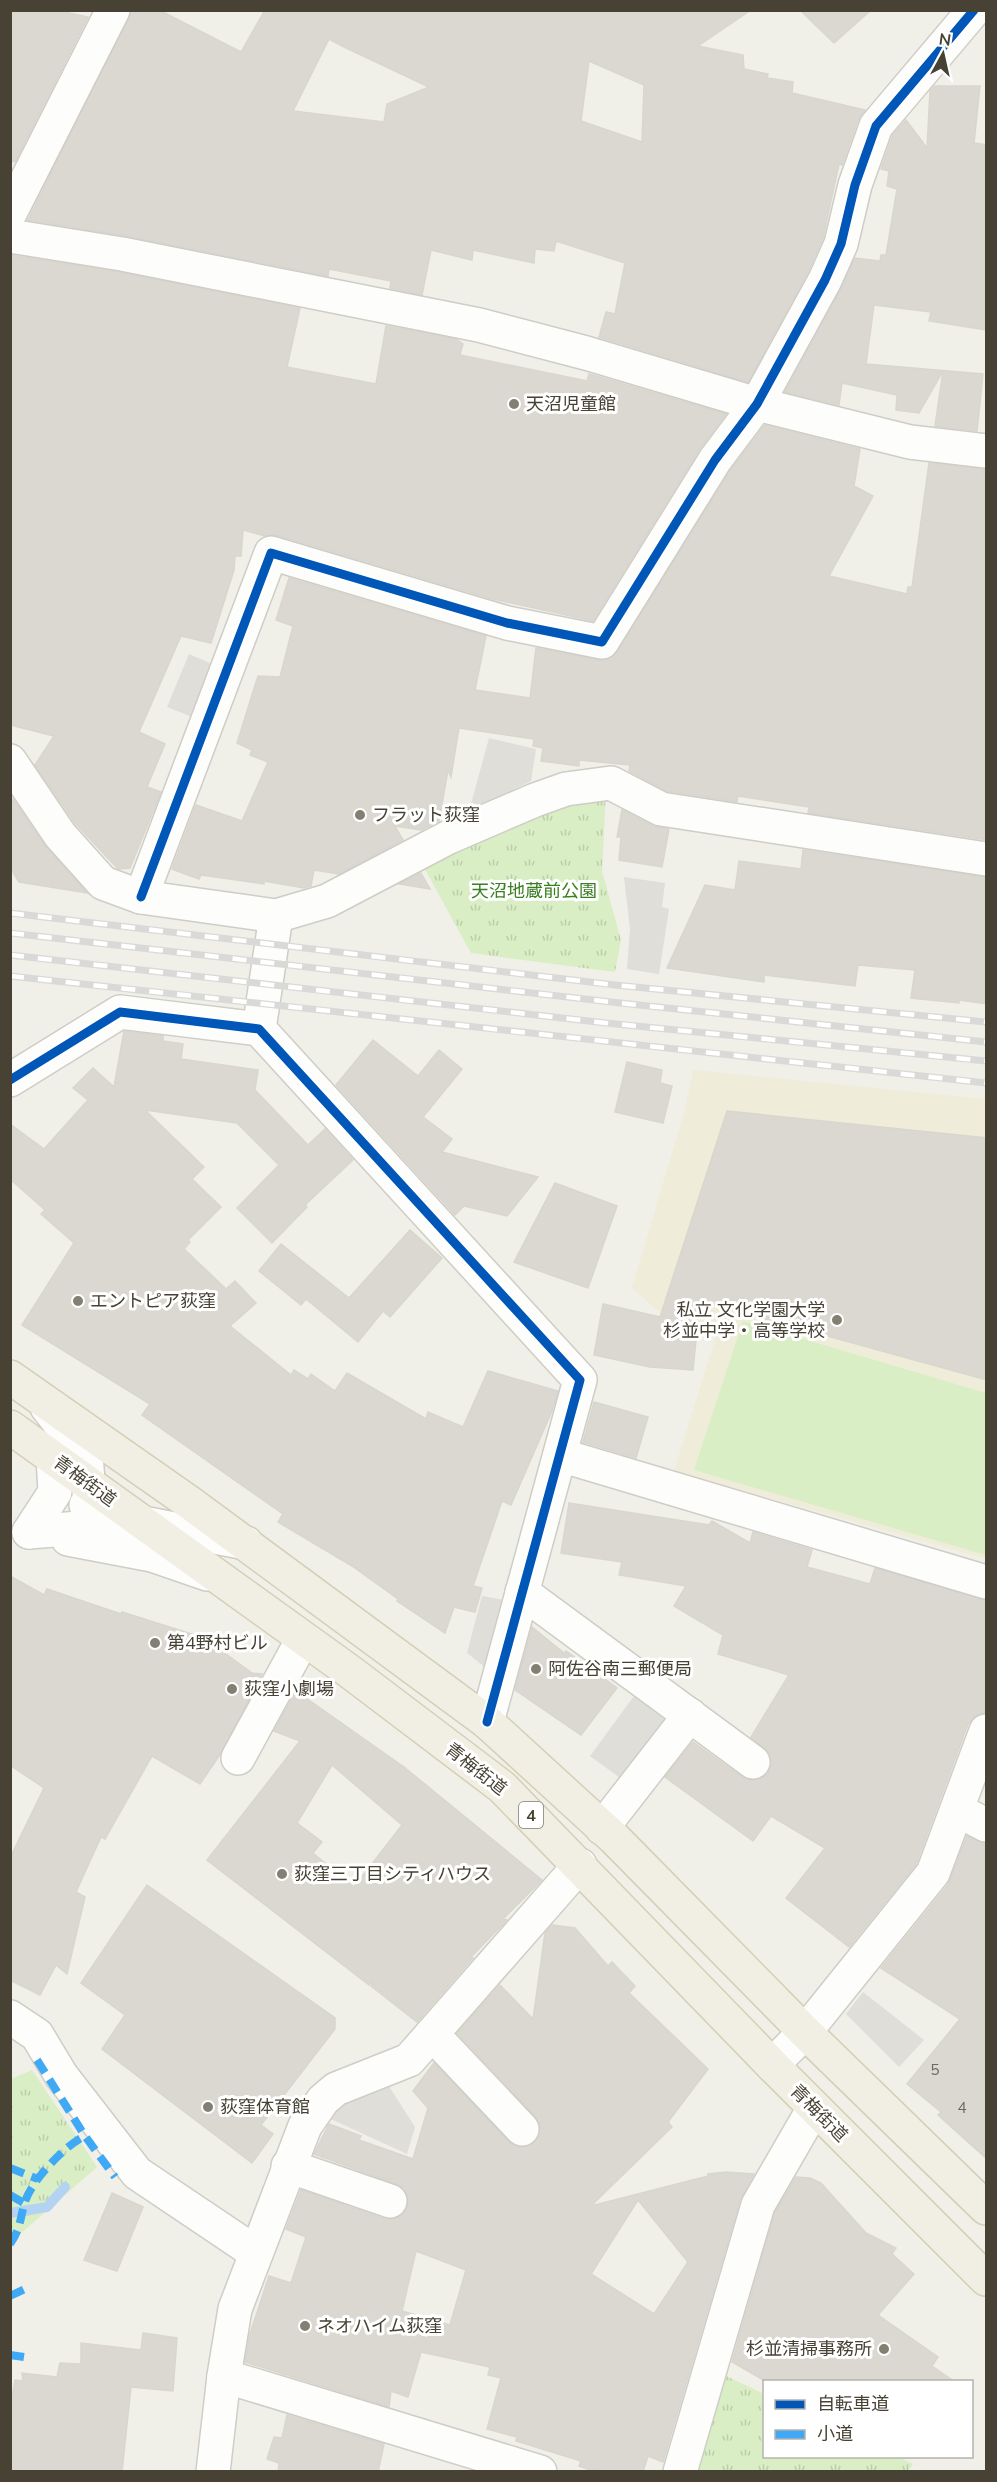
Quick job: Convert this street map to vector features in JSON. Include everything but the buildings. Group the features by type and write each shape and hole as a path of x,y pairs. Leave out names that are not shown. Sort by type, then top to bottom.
{"main road":[{"name":"4","path":"10,1377 246,1543 487,1722 602,1828 805,2032 987,2208"},
{"name":"青梅街道","path":"10,1427 220,1578 502,1787 814,2108 987,2279"}],"street":[{"path":"10,213 113,10"},
{"path":"141,897 271,553 507,623 602,642 715,460 757,404 841,244 855,185 876,126 974,10"},
{"path":"10,236 122,254 479,325 586,353 757,404 910,442 987,451"},
{"path":"10,760 60,835 103,883 141,897 276,916 327,900 449,837 535,800 566,789 611,783 661,809 987,859"},
{"path":"259,1029 276,916"},
{"path":"10,1080 120,1012 259,1029 580,1380 487,1722"},
{"path":"20,1530 74,1517 90,1502 86,1457 40,1398"},
{"path":"560,1455 987,1582"},
{"path":"20,1530 55,1492 53,1457"},
{"path":"20,1530 143,1523 246,1543"},
{"path":"20,1530 152,1555 220,1578"},
{"path":"522,1592 753,1762"},
{"path":"238,1758 303,1639"},
{"path":"602,1828 690,1715"},
{"path":"772,2065 805,2032 933,1873 973,1818 987,1731"},
{"path":"213,2472 224,2376 235,2309 304,2126 323,2100 336,2089 409,2060 580,1865"},
{"path":"10,2017 38,2035 61,2075 137,2173 256,2253"},
{"path":"432,2034 522,2129"},
{"path":"37,2060 85,2136 115,2177"},
{"path":"680,2472 758,2205 814,2108"},
{"path":"288,2166 390,2201"},
{"path":"224,2376 540,2472"}],"shaded area":[{"path":"189,654 212,664 192,717 167,707"},
{"path":"489,738 536,749 531,781 469,811"},
{"path":"624,877 665,883 662,907 669,909 659,974 627,969 630,929"},
{"name":"私立 文化学園大学 杉並中学・高等学校","path":"693,1070 986,1099 986,1559 674,1471 718,1330 657,1310 632,1288 685,1109"},
{"path":"482,1596 504,1600 491,1672 467,1653"},
{"path":"634,1696 667,1721 623,1780 590,1756"},
{"path":"863,1992 924,2040 899,2067 846,2014"},
{"path":"385,2080 415,2127 407,2154 322,2115"}],"green space":[{"name":"天沼地蔵前公園","path":"606,792 602,871 621,940 615,972 471,953 422,864 564,800"},
{"path":"743,1321 986,1393 986,1555 694,1470"},
{"path":"32,2070 97,2167 11,2242 11,2079"},
{"path":"722,2374 763,2394 763,2458 900,2458 913,2464 907,2472 693,2472"}],"waterway":[{"path":"10,2213 47,2207 65,2187"}],"railway":[{"path":"10,913 615,985 986,1022"},
{"path":"10,933 611,1002 986,1042"},
{"path":"10,955 606,1023 986,1061"},
{"path":"10,976 986,1083"}],"marked path":[{"path":"37,2060 85,2136 115,2177"},
{"path":"10,2244 18,2229 27,2196 33,2186 58,2156 85,2136"},
{"path":"10,2168 38,2179"},
{"path":"10,2195 24,2203"},
{"path":"10,2296 29,2287"},
{"path":"10,2355 24,2357"}],"cycle path":[{"path":"141,897 271,553 507,623 602,642 715,460 757,404 825,280 841,244 855,185 876,126 974,10"},
{"path":"10,1080 120,1012 259,1029 580,1380 487,1722"}],"place":[{"name":"天沼児童館","path":"514,404"},
{"name":"フラット荻窪","path":"360,815"},
{"name":"エントピア荻窪","path":"78,1301"},
{"name":"私立 文化学園大学 杉並中学・高等学校","path":"837,1320"},
{"name":"第4野村ビル","path":"155,1643"},
{"name":"阿佐谷南三郵便局","path":"536,1669"},
{"name":"荻窪小劇場","path":"232,1689"},
{"name":"荻窪三丁目シティハウス","path":"282,1874"},
{"name":"荻窪体育館","path":"208,2107"},
{"name":"ネオハイム荻窪","path":"305,2326"},
{"name":"杉並清掃事務所","path":"884,2349"}]}
